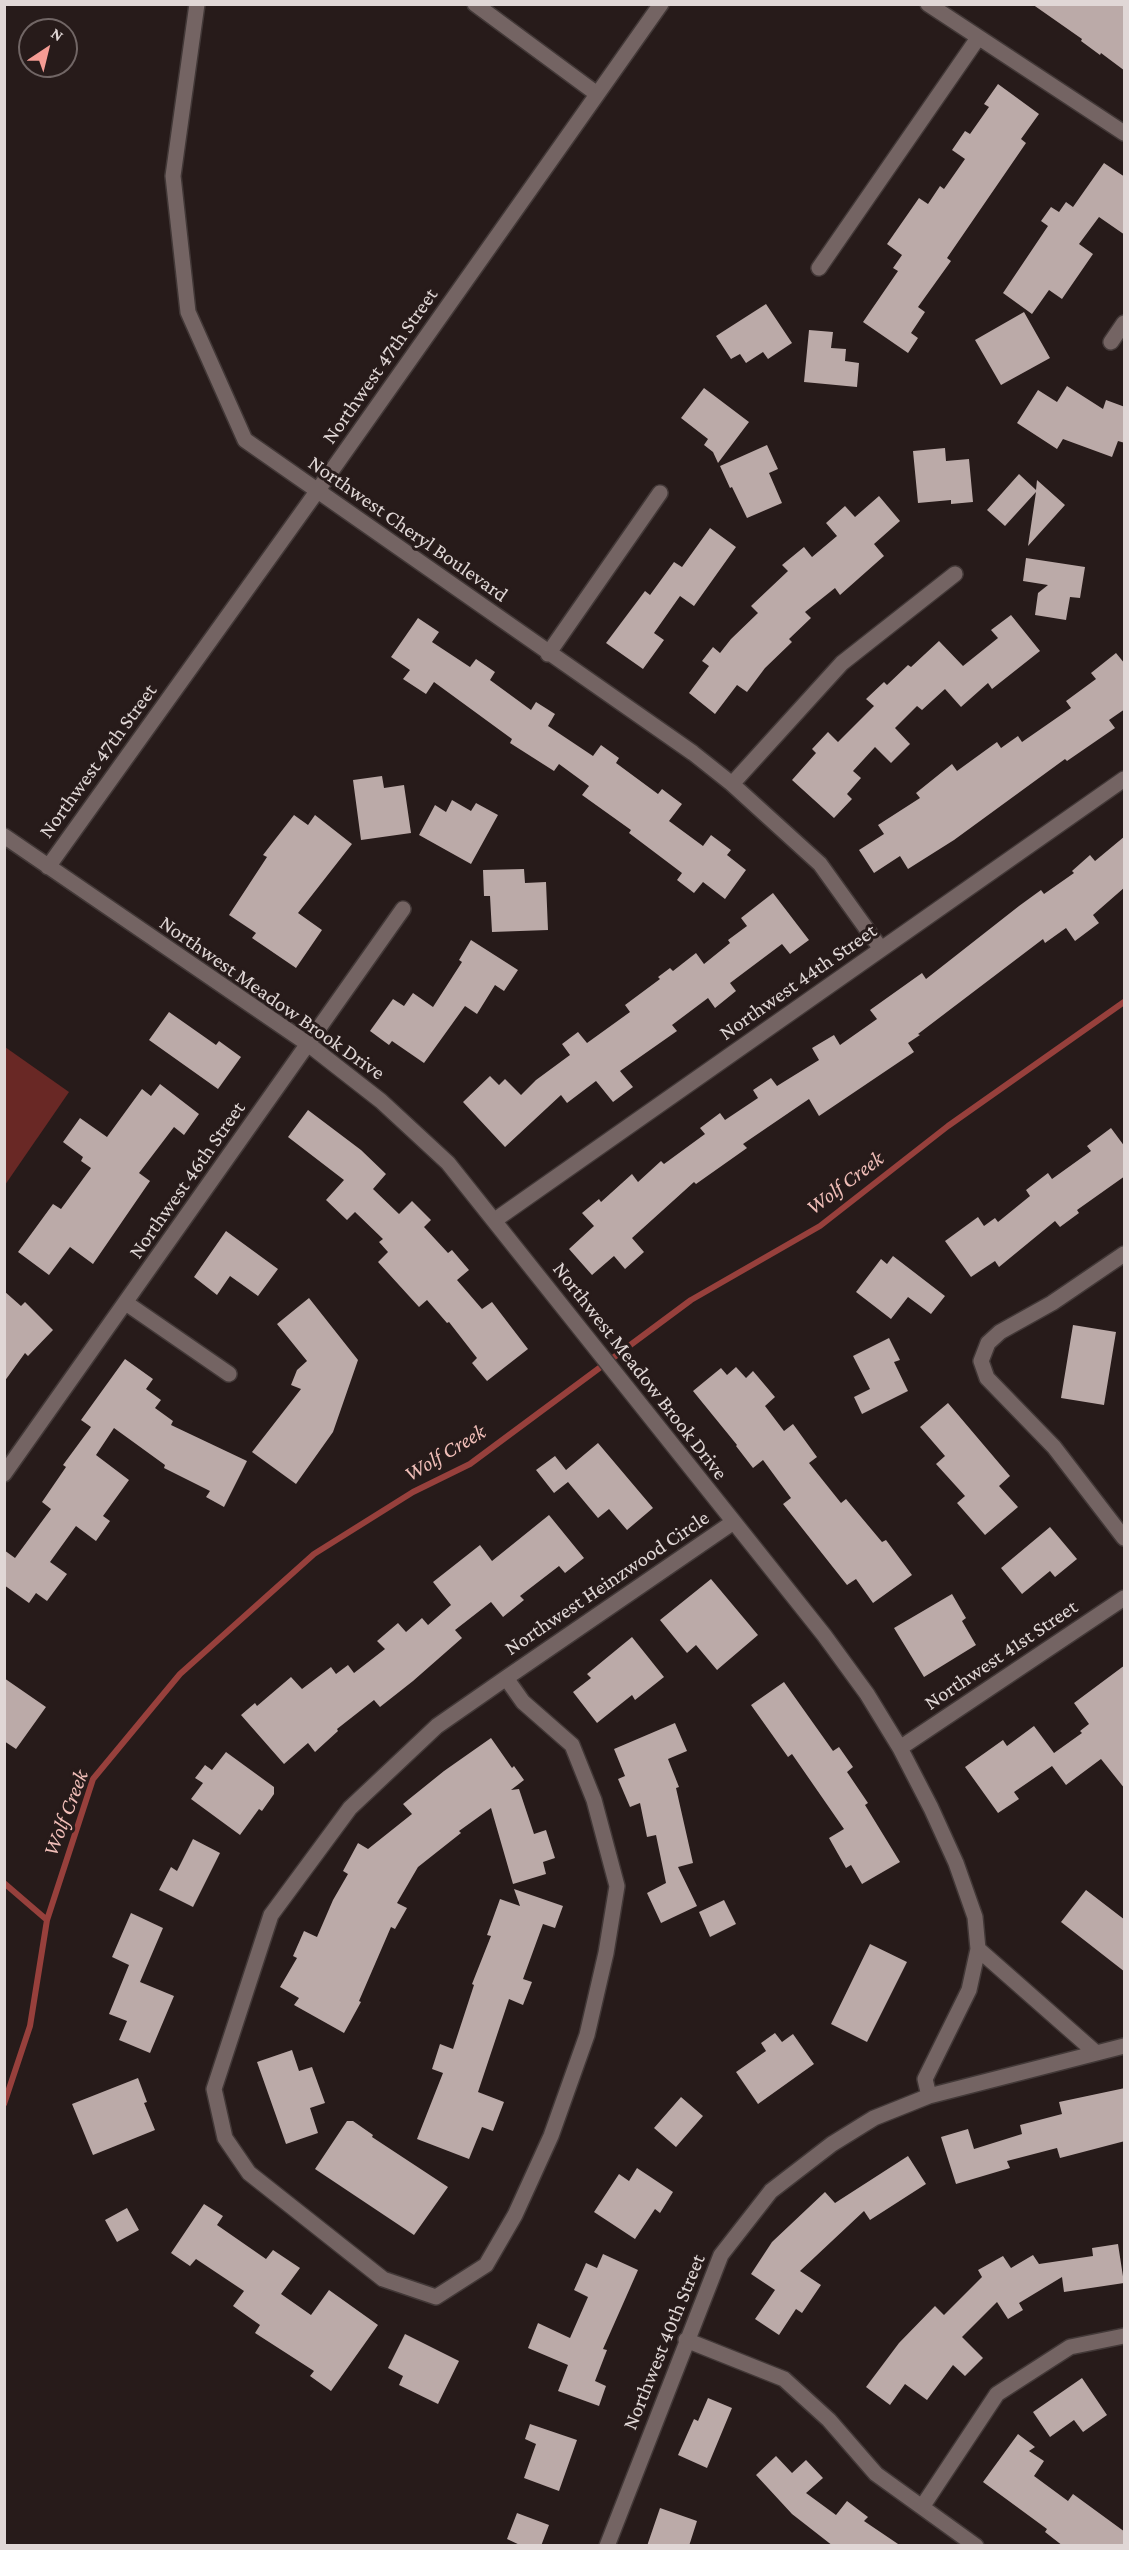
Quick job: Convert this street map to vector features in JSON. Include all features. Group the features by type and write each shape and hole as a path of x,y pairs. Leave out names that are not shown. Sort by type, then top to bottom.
{"street":[{"name":"Northwest Cheryl Boulevard","path":"197,4 173,176 188,312 245,440 548,654 693,753 732,784 820,864 880,949"},
{"path":"475,4 597,94"},
{"name":"Northwest 47th Street","path":"48,867 318,490 661,4"},
{"path":"928,4 1125,133"},
{"path":"819,268 978,38"},
{"path":"1111,342 1125,323"},
{"path":"548,654 660,493"},
{"path":"732,784 842,663 955,574"},
{"name":"Northwest 44th Street","path":"495,1220 1125,779"},
{"name":"Northwest Meadow Brook Drive","path":"4,836 308,1044 381,1101 448,1163 830,1644 867,1695 900,1748 956,1863 975,1917 978,1949 969,1990 925,2079 929,2096"},
{"name":"Northwest 46th Street","path":"4,1474 403,909"},
{"path":"1125,1254 1052,1304 1000,1332 988,1342 981,1361 987,1378 1054,1447 1125,1538"},
{"path":"126,1303 230,1374"},
{"name":"Northwest Heinzwood Circle","path":"506,1678 523,1702 572,1745 594,1800 617,1886 606,1953 587,2035 551,2136 515,2215 486,2265 436,2297 383,2280 249,2173 225,2138 214,2089 271,1915 350,1808 437,1726 506,1678 732,1523"},
{"name":"Northwest 41st Street","path":"900,1748 1125,1598"},
{"path":"978,1949 1095,2052"},
{"name":"Northwest 40th Street","path":"608,2546 686,2340 721,2255 771,2191 832,2144 874,2118 929,2096 972,2087 1095,2052 1125,2046"},
{"path":"922,2507 997,2394 1070,2348 1125,2336"},
{"path":"686,2340 784,2379 829,2420 876,2474 976,2546"}],"shaded area":[{"path":"5,1047 69,1092 5,1185"}],"building":[{"path":"1032,4 1125,4 1125,71 1101,53 1100,55 1081,41 1082,39"},
{"path":"998,84 1039,114 1021,139 1026,143 947,258 951,261 918,307 925,312 911,333 918,338 908,353 863,322 898,271 893,268 902,255 887,244 919,198 928,204 940,186 944,189 965,159 952,150 965,131 970,134 989,107 984,104"},
{"path":"1104,163 1125,177 1125,235 1099,217 1079,244 1093,254 1062,299 1049,290 1032,314 1003,293 1048,226 1041,221 1051,207 1059,212 1066,202 1073,207"},
{"path":"766,304 792,343 768,359 763,352 746,363 740,354 731,359 716,336"},
{"path":"1024,312 1050,358 1001,385 975,340"},
{"path":"809,330 833,332 831,348 846,349 845,361 859,363 857,387 804,382"},
{"path":"1067,386 1103,409 1106,400 1125,407 1125,443 1118,441 1112,457 1063,439 1057,449 1017,423 1038,390 1057,402"},
{"path":"704,388 749,422 718,463 713,452 704,445 708,439 681,418"},
{"path":"767,445 778,469 769,473 782,503 747,518 720,466"},
{"path":"945,448 946,461 969,459 973,502 951,504 951,500 918,503 913,451"},
{"path":"1019,474 1036,490 1037,480 1065,505 1028,546 1036,492 1005,526 987,510"},
{"path":"879,496 900,521 874,544 884,556 840,595 835,588 805,612 811,618 789,639 792,642 765,668 747,692 737,685 715,714 689,693 709,666 702,661 713,647 720,653 758,613 751,606 788,571 782,565 804,547 812,557 837,536 826,523 845,506 855,517"},
{"path":"710,528 736,547 694,606 680,596 654,633 664,640 643,669 606,643 645,591 650,595 674,562 682,567"},
{"path":"1026,558 1085,567 1080,598 1070,597 1066,620 1035,615 1038,593 1048,585 1023,581"},
{"path":"1011,615 1040,651 992,689 988,683 961,707 945,689 922,710 917,706 895,728 910,744 891,763 875,747 853,771 861,778 847,794 852,799 834,818 792,780 816,753 812,749 828,732 838,742 874,706 866,699 884,682 887,685 939,641 963,666 998,638 991,630"},
{"path":"418,618 439,632 432,642 470,667 476,659 495,672 490,680 531,710 536,702 555,714 548,726 593,756 601,745 619,758 616,763 658,794 662,789 682,804 669,821 703,846 711,835 731,850 727,855 746,870 725,899 703,882 694,893 677,880 682,873 629,833 631,830 582,795 589,786 559,764 554,771 510,743 512,739 434,682 426,694 403,679 410,670 391,657"},
{"path":"1116,653 1125,664 1125,709 1109,720 1115,728 1067,761 1065,759 954,840 908,869 900,856 874,873 859,850 884,834 878,825 920,798 916,793 952,764 957,771 997,742 1001,748 1018,736 1022,742 1071,708 1066,701 1096,679 1091,673"},
{"path":"382,776 384,788 404,785 411,833 361,840 353,780"},
{"path":"452,800 471,811 476,803 498,815 471,864 419,835 435,805 446,812"},
{"path":"294,815 308,825 315,815 352,844 298,913 322,930 296,968 252,938 256,933 229,915 267,857 263,855"},
{"path":"1125,836 1125,887 1093,915 1099,923 1075,941 1066,928 1045,943 1043,939 918,1034 920,1035 908,1043 914,1052 819,1116 809,1099 743,1144 747,1148 696,1184 694,1182 632,1238 644,1252 625,1269 614,1256 592,1275 569,1249 594,1226 582,1213 599,1199 601,1202 632,1174 638,1182 661,1161 664,1164 705,1134 700,1128 720,1113 725,1120 758,1098 753,1090 771,1078 777,1086 819,1060 812,1048 834,1035 840,1045 877,1019 870,1010 922,973 926,979 1041,890 1044,894 1074,873 1072,871 1090,855 1095,861"},
{"path":"524,869 525,883 546,882 548,930 492,932 490,896 484,896 483,870"},
{"path":"773,893 809,940 790,954 782,944 730,983 736,991 715,1008 708,998 672,1025 677,1031 620,1071 633,1087 613,1102 596,1081 567,1103 561,1095 505,1147 463,1102 490,1076 499,1085 505,1079 521,1095 536,1080 570,1055 562,1044 578,1032 587,1043 630,1012 625,1005 660,979 658,977 670,968 673,971 696,953 704,964 730,943 728,940 747,926 741,918"},
{"path":"471,940 518,970 504,991 495,985 477,1014 465,1006 424,1063 392,1041 389,1045 370,1031 393,999 404,1006 413,993 433,1007 462,962 459,960"},
{"path":"169,1012 216,1045 219,1041 241,1057 218,1089 149,1040"},
{"path":"160,1084 199,1114 184,1135 174,1127 139,1173 150,1181 93,1264 70,1247 49,1275 18,1252 53,1204 61,1209 91,1168 81,1161 83,1157 63,1142 80,1118 107,1137 142,1089 151,1096"},
{"path":"308,1110 361,1150 386,1174 373,1189 399,1214 412,1201 431,1220 424,1227 448,1253 452,1250 469,1270 457,1280 482,1309 492,1302 528,1349 487,1381 472,1363 477,1358 449,1322 447,1323 427,1300 419,1307 378,1262 388,1252 379,1242 383,1239 355,1212 347,1220 326,1200 344,1180 288,1137"},
{"path":"1111,1128 1125,1147 1125,1176 1077,1210 1079,1213 1060,1227 1055,1221 999,1267 995,1261 971,1277 945,1241 978,1217 984,1226 995,1218 998,1222 1030,1196 1026,1190 1048,1173 1052,1179 1091,1151 1087,1146"},
{"path":"226,1231 278,1269 258,1296 230,1276 217,1295 194,1277"},
{"path":"893,1256 945,1296 931,1314 908,1297 891,1319 856,1292 881,1259 887,1264"},
{"path":"4,1291 21,1306 25,1302 53,1330 28,1356 25,1353 4,1382"},
{"path":"309,1298 358,1360 333,1432 296,1484 252,1452 301,1389 291,1385 297,1370 307,1361 277,1324"},
{"path":"1073,1325 1116,1332 1104,1405 1061,1398"},
{"path":"889,1338 900,1360 894,1362 908,1391 862,1414 854,1397 870,1389 853,1356"},
{"path":"125,1359 153,1379 146,1389 161,1400 155,1408 173,1421 171,1425 247,1461 224,1507 206,1497 210,1491 164,1468 165,1465 114,1428 96,1455 129,1480 103,1516 110,1521 96,1541 76,1526 50,1562 67,1574 47,1601 36,1593 29,1603 4,1585 4,1550 15,1558 51,1509 42,1502 66,1467 63,1465 91,1427 81,1420"},
{"path":"736,1367 746,1378 753,1371 775,1397 765,1406 784,1431 793,1424 817,1457 809,1463 841,1503 846,1499 882,1542 886,1540 912,1575 873,1603 856,1579 847,1585 783,1504 791,1498 763,1460 753,1468 693,1391 721,1368 727,1375"},
{"path":"948,1403 1010,1476 999,1486 1018,1507 985,1535 957,1503 965,1496 936,1464 945,1456 920,1427"},
{"path":"598,1443 653,1508 627,1530 609,1509 598,1518 568,1482 554,1493 536,1470 555,1456 566,1470"},
{"path":"549,1515 584,1558 565,1573 559,1566 520,1596 524,1600 503,1617 491,1602 455,1630 462,1638 413,1681 380,1707 374,1700 337,1729 338,1731 315,1752 308,1743 284,1764 241,1715 255,1703 257,1706 291,1677 302,1689 331,1667 336,1674 348,1665 354,1673 385,1649 377,1641 398,1623 406,1632 422,1618 428,1625 451,1605 433,1582 480,1545 492,1561"},
{"path":"1050,1527 1077,1559 1055,1577 1050,1571 1022,1594 1001,1568"},
{"path":"711,1579 758,1635 717,1670 696,1645 687,1653 660,1620"},
{"path":"952,1594 966,1618 962,1621 976,1645 924,1677 894,1628"},
{"path":"632,1637 664,1677 635,1700 632,1695 597,1723 573,1692 591,1678 587,1674"},
{"path":"1125,1665 1125,1789 1101,1759 1066,1785 1052,1766 1014,1792 1019,1799 998,1813 965,1767 1003,1740 1007,1746 1034,1726 1054,1753 1082,1733 1080,1731 1089,1724 1074,1703"},
{"path":"4,1678 46,1707 16,1749 4,1741"},
{"path":"784,1682 833,1751 839,1747 853,1767 847,1772 868,1803 865,1805 900,1862 862,1884 851,1865 846,1868 829,1838 844,1829 792,1754 788,1757 751,1705"},
{"path":"675,1723 687,1751 668,1759 679,1787 676,1788 693,1863 678,1867 697,1906 661,1923 647,1893 666,1883 656,1835 647,1837 640,1803 630,1807 618,1779 625,1776 614,1749"},
{"path":"491,1738 512,1768 514,1766 524,1780 511,1790 519,1789 534,1834 546,1830 555,1858 543,1862 546,1874 513,1884 491,1808 459,1831 461,1833 418,1867 397,1903 407,1908 395,1929 391,1927 359,2001 361,2002 344,2033 294,2005 299,1998 280,1987 297,1958 293,1956 304,1931 317,1937 333,1900 348,1874 343,1871 358,1843 368,1849 412,1814 403,1804 444,1771"},
{"path":"226,1752 274,1787 274,1794 262,1811 259,1809 240,1835 191,1799 203,1783 195,1778 205,1765 212,1770"},
{"path":"193,1839 220,1853 193,1907 159,1890 171,1867 177,1871"},
{"path":"514,1889 563,1906 555,1928 543,1924 523,1979 532,1982 523,2005 509,1999 478,2092 504,2102 493,2131 482,2127 469,2159 417,2139 443,2073 432,2069 440,2044 453,2049 474,1985 472,1984 491,1936 487,1935 500,1899 520,1906"},
{"path":"1086,1890 1125,1920 1125,1972 1061,1922"},
{"path":"724,1900 736,1924 710,1937 699,1912"},
{"path":"131,1913 163,1928 140,1982 174,1996 150,2053 119,2040 127,2021 109,2014 129,1965 112,1957"},
{"path":"870,1944 907,1962 867,2042 831,2024"},
{"path":"775,2033 782,2042 793,2034 814,2064 758,2104 736,2072 766,2051 761,2043"},
{"path":"292,2050 299,2071 312,2067 325,2103 310,2108 318,2133 286,2144 257,2062"},
{"path":"138,2078 147,2102 144,2103 155,2130 93,2155 72,2104"},
{"path":"1125,2088 1125,2141 1060,2158 1057,2148 1007,2161 1010,2168 956,2184 941,2137 968,2129 974,2149 1022,2134 1020,2125 1062,2114 1059,2102"},
{"path":"681,2097 703,2116 676,2147 654,2128"},
{"path":"347,2121 353,2121 373,2135 372,2137 448,2187 414,2235 315,2169"},
{"path":"908,2156 926,2184 870,2220 864,2211 800,2271 821,2285 802,2313 796,2309 779,2335 755,2319 775,2290 751,2274 772,2242 825,2192 835,2203"},
{"path":"637,2168 673,2192 660,2213 655,2209 635,2239 594,2212 619,2174 629,2181"},
{"path":"204,2204 223,2216 217,2225 266,2259 273,2250 300,2268 281,2294 311,2315 329,2290 378,2325 331,2391 310,2376 314,2371 255,2333 260,2325 233,2306 244,2291 196,2259 190,2266 171,2253"},
{"path":"127,2208 139,2230 117,2242 105,2220"},
{"path":"1118,2244 1124,2283 1064,2292 1062,2277 1019,2303 1023,2310 1008,2319 997,2302 962,2337 983,2358 965,2376 953,2365 927,2400 905,2384 890,2405 866,2387 899,2343 935,2306 944,2315 982,2277 978,2270 1003,2256 1011,2268 1033,2255 1039,2264 1093,2256 1092,2248"},
{"path":"603,2254 638,2270 603,2349 607,2350 595,2381 606,2386 599,2406 558,2391 568,2365 528,2348 538,2323 570,2338 588,2297 574,2290 586,2263 597,2268"},
{"path":"405,2334 459,2361 438,2404 399,2385 403,2376 388,2368"},
{"path":"1082,2378 1107,2415 1083,2432 1074,2420 1050,2437 1033,2412"},
{"path":"708,2398 732,2408 707,2468 678,2455 694,2419 698,2421"},
{"path":"530,2424 577,2440 559,2491 524,2478 536,2444 525,2439"},
{"path":"1018,2434 1035,2447 1029,2451 1044,2461 1034,2476 1068,2501 1073,2494 1125,2532 1125,2546 1063,2546 1045,2532 1047,2529 983,2482"},
{"path":"776,2456 792,2473 806,2460 823,2478 806,2493 836,2515 847,2501 868,2517 864,2521 901,2546 833,2546 792,2514 756,2475"},
{"path":"660,2508 697,2521 689,2546 647,2546"},
{"path":"517,2513 549,2525 541,2546 522,2546 507,2539"}],"waterway":[{"name":"Wolf Creek","path":"4,2104 30,2026 47,1920 93,1779 180,1674 314,1554 413,1492 470,1464 691,1300 820,1226 948,1126 1124,1002"},
{"path":"4,1883 47,1920"}]}
